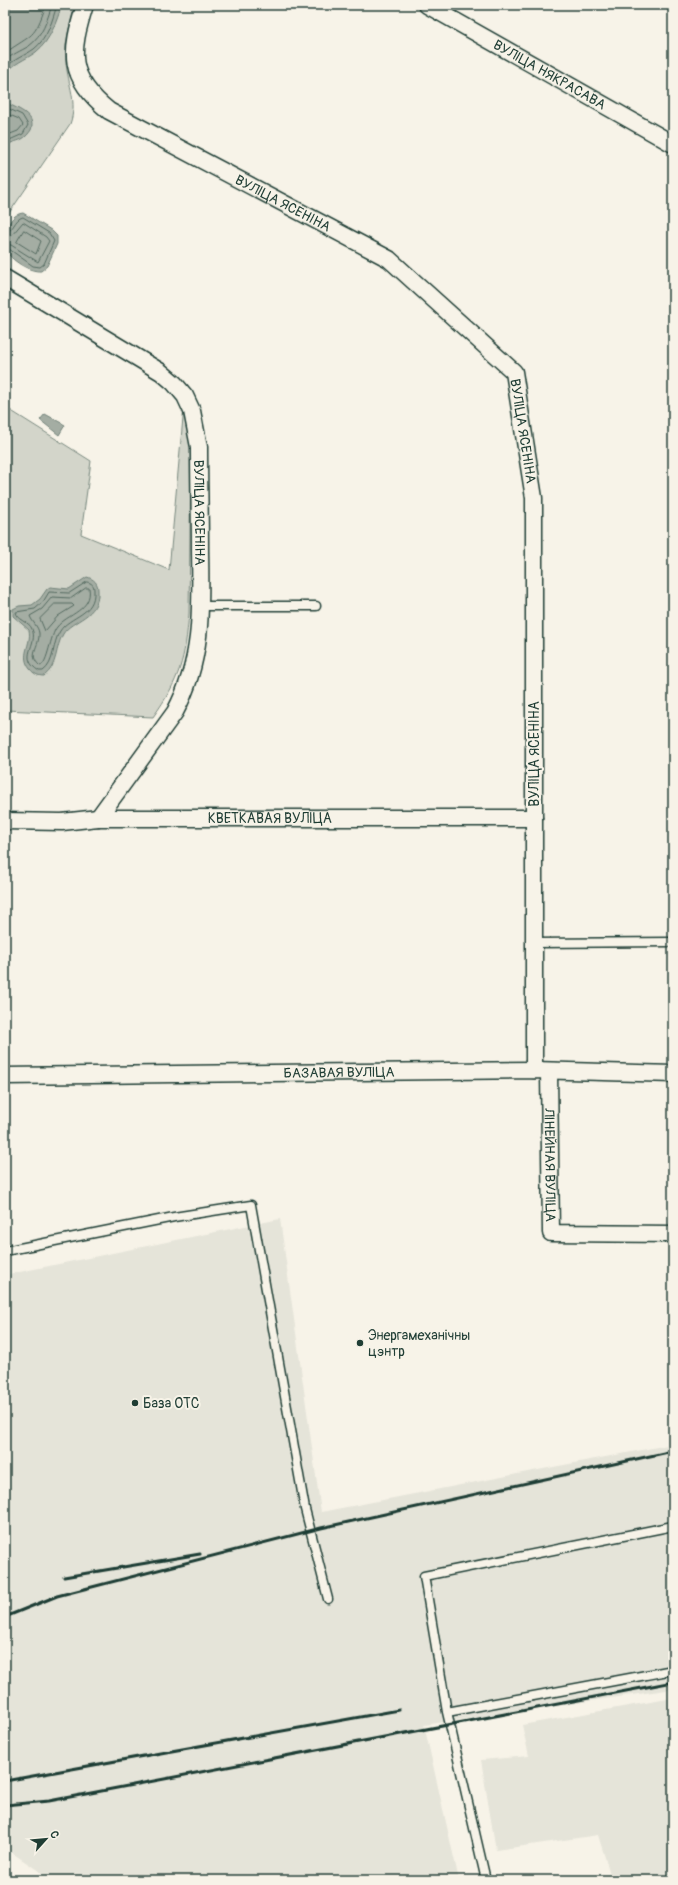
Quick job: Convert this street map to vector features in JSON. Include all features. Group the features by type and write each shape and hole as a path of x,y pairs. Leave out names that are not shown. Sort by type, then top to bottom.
{"street":[{"name":"ВУЛІЦА ЯСЕНІНА","path":"85,5 74,46 75,65 82,83 93,98 109,111 389,259 514,372 534,498 534,943 542,1071"},
{"name":"ВУЛІЦА НЯКРАСАВА","path":"427,5 673,144"},
{"name":"ВУЛІЦА ЯСЕНІНА","path":"5,278 161,372 184,396 192,411 199,447 201,606 197,648 193,670 185,693 164,728 98,818"},
{"name":"КВЕТКАВАЯ ВУЛІЦА","path":"5,821 62,822 98,818 534,818"},
{"name":"БАЗАВАЯ ВУЛІЦА","path":"5,1076 542,1071 673,1074"},
{"name":"ЛІНЕЙНАЯ ВУЛІЦА","path":"542,1071 551,1233 673,1234"}],"lane":[{"path":"201,606 316,606"},
{"path":"534,943 673,942"},
{"path":"5,1251 174,1217 251,1205 305,1509 328,1599"},
{"path":"486,1880 447,1712 424,1576 673,1526"},
{"path":"447,1712 673,1670"}],"shaded area":[{"path":"5,5 75,5 66,48 67,71 73,101 70,124 5,219"},
{"path":"5,407 91,461 81,534 169,570 184,407 190,433 191,450 189,613 180,668 162,704 153,717 5,710"},
{"path":"280,1219 321,1512 673,1444 673,1689 424,1725 459,1880 52,1880 5,1848 5,1275"},
{"path":"673,1698 673,1880 612,1880 598,1835 496,1850 481,1760 529,1756 522,1725"}],"water":[{"path":"5,5 62,5 58,18 46,42 36,52 16,64 5,74"},
{"path":"5,102 24,112 31,120 32,124 31,130 25,137 5,147"},
{"path":"23,213 51,230 57,236 57,244 47,266 41,271 31,270 21,265 11,258 5,250 6,233 10,222 17,215"},
{"path":"45,414 65,425 59,435 40,420"},
{"path":"87,577 94,580 97,585 98,590 95,607 85,617 67,629 63,634 60,639 54,662 49,672 44,676 36,674 30,669 26,659 29,630 13,616 13,609 19,606 32,605 40,599 50,587 69,589"}],"railway":[{"path":"5,1617 57,1596 321,1528 673,1451"},
{"path":"64,1577 200,1554"},
{"path":"5,1805 49,1801 673,1682"},
{"path":"5,1781 399,1710"}],"place":[{"name":"Энергамеханічны цэнтр","path":"360,1343"},
{"name":"База ОТС","path":"135,1403"}]}
